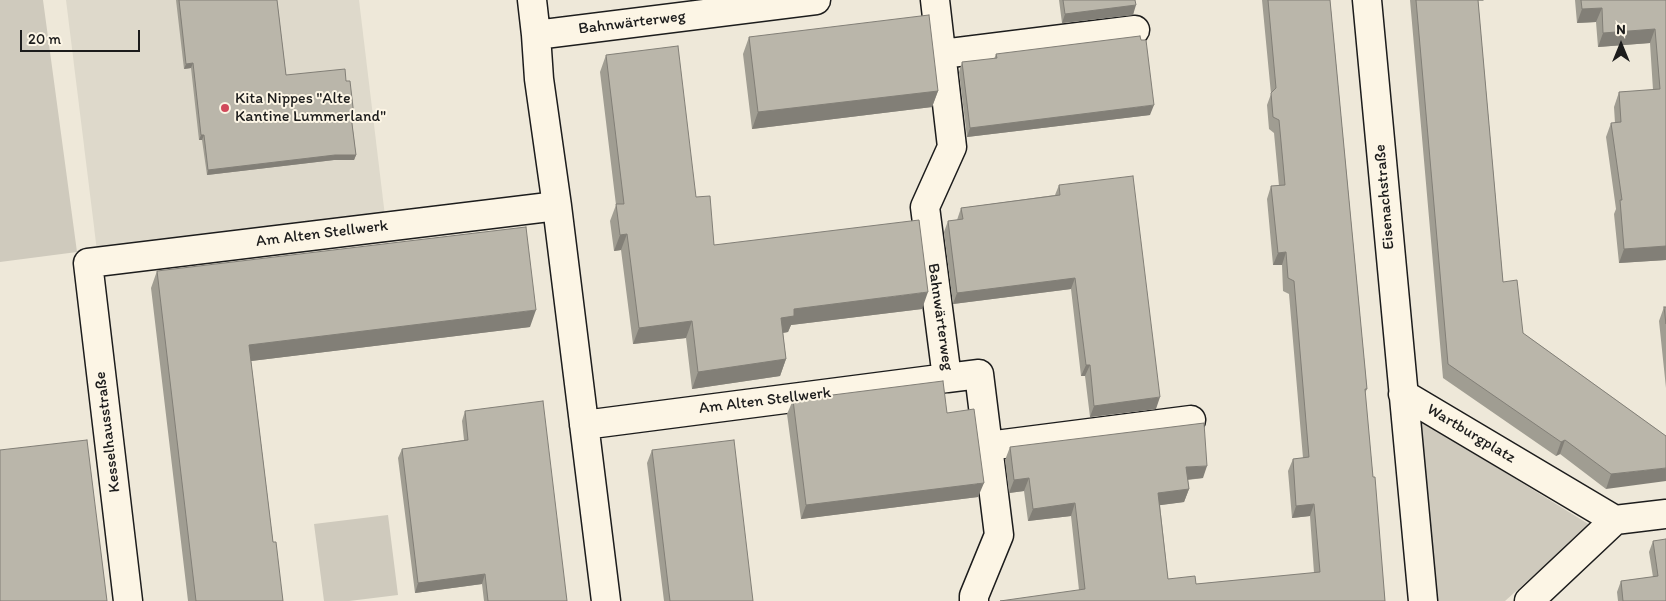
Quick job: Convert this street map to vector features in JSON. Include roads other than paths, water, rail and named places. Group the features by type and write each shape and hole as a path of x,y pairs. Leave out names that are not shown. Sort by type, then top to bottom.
{"street":[{"path":"532,0 539,79 557,206 606,601"},
{"name":"Bahnwärterweg","path":"536,35 816,0"},
{"name":"Bahnwärterweg","path":"935,0 952,147 925,207 947,378 979,374 999,535 974,596 974,601"},
{"name":"Eisenachstraße","path":"1367,0 1404,394"},
{"path":"942,54 1134,30"},
{"name":"Am Alten Stellwerk","path":"88,263 557,206"},
{"name":"Kesselhausstraße","path":"88,263 128,601"},
{"name":"Am Alten Stellwerk","path":"584,425 947,378"},
{"name":"Wartburgplatz","path":"1404,394 1615,520"},
{"name":"Wartburgplatz","path":"1404,394 1423,601"},
{"path":"988,446 1191,420"},
{"path":"1528,601 1615,520 1666,514"}],"place":[{"name":"Kita Nippes \"Alte Kantine Lummerland\"","path":"225,108"}]}
